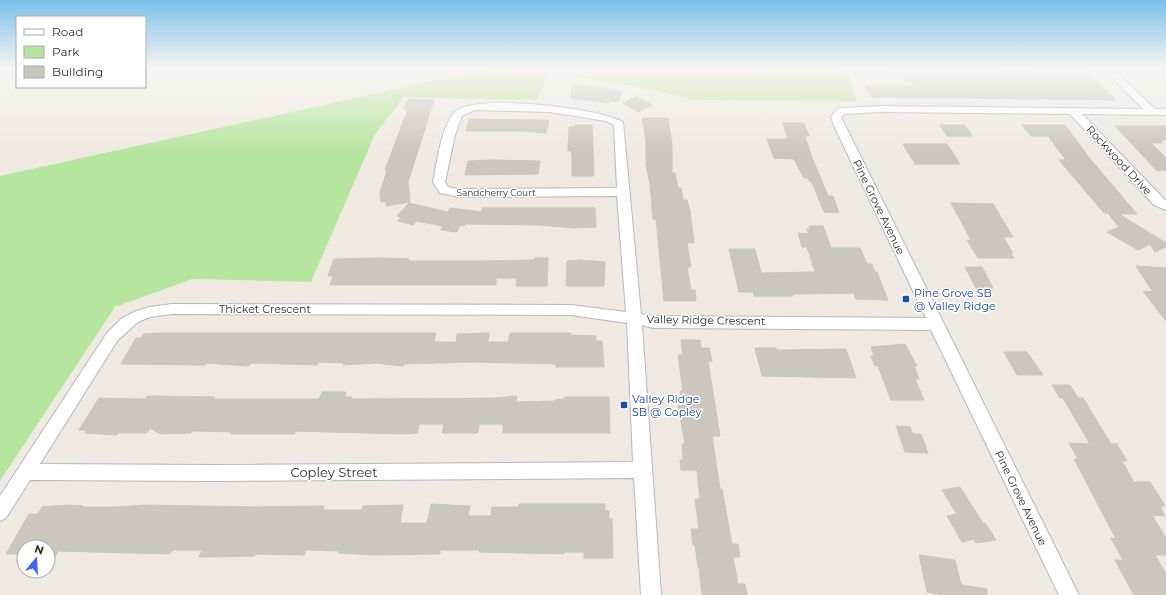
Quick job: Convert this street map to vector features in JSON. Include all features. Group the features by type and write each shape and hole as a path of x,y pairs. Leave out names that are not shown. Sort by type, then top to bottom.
{"street":[{"path":"1135,96 1152,112"},
{"name":"Sandcherry Court","path":"623,192 459,193 444,190 439,182 454,119 464,110 473,107 550,109 604,116 615,119 619,124 623,192 634,318"},
{"name":"Pine Grove Avenue","path":"1068,595 840,128 836,117 841,111 881,109 1166,112"},
{"name":"Rockwood Drive","path":"1074,112 1158,202 1166,206"},
{"name":"Thicket Crescent","path":"0,512 116,330 132,318 151,310 571,310 634,318"},
{"name":"Valley Ridge Crescent","path":"651,595 642,470 634,318 653,322 936,324"},
{"name":"Copley Street","path":"26,472 220,473 642,470"}],"green space":[{"path":"366,96 538,96 536,100 404,97 375,134 311,282 192,279 115,307 0,481 0,176"},
{"path":"676,96 855,96 857,101 695,100"}],"building":[{"path":"571,96 620,96 618,102 610,101 609,103 571,98"},
{"path":"637,96 652,105 638,112 623,103"},
{"path":"870,96 1112,96 1116,100 871,97"},
{"path":"408,99 434,100 408,182 410,202 386,206 386,201 381,202 380,192 387,171 385,170 408,109 404,109"},
{"path":"642,118 668,118 672,145 672,173 675,173 678,188 681,188 683,200 687,200 690,211 694,243 687,243 691,267 687,267 691,290 695,290 696,301 664,301 656,219 653,219 650,184 646,165 646,140"},
{"path":"469,119 549,120 546,133 524,131 466,131"},
{"path":"783,123 804,123 809,136 805,136 811,155 828,196 833,196 839,213 824,212 812,182 810,182 808,178 804,178 794,159 774,158 767,139 788,139"},
{"path":"575,125 592,125 594,176 572,176 572,155 571,151 568,151 569,127 575,127"},
{"path":"940,125 965,125 972,136 947,136"},
{"path":"1022,125 1065,125 1091,160 1137,214 1119,214 1166,243 1166,247 1155,252 1150,244 1138,250 1107,232 1119,227 1108,213 1104,213 1059,160 1066,160 1048,136 1031,136"},
{"path":"1115,126 1166,126 1166,140 1160,140 1163,143 1151,143 1166,158 1166,170 1157,171"},
{"path":"903,144 947,144 960,164 915,164"},
{"path":"468,161 540,161 538,174 465,175"},
{"path":"409,203 448,212 450,208 482,212 482,208 595,208 596,227 574,228 539,225 465,224 464,226 460,225 457,232 441,230 443,226 416,221 413,225 398,221 401,217 397,216"},
{"path":"951,203 993,204 1013,237 1003,237 1013,253 1010,253 1014,258 978,258 967,240 971,240"},
{"path":"809,226 823,226 831,248 860,248 867,264 872,264 875,272 877,272 888,300 856,299 854,293 754,296 753,292 739,292 729,249 755,249 761,273 815,272 807,247 802,247 798,233 809,234 807,229 810,229"},
{"path":"535,258 548,258 547,286 516,286 517,278 496,278 496,285 330,285 333,276 328,276 334,259 409,259 409,261 485,261 535,260"},
{"path":"580,260 605,262 604,286 566,286 567,261"},
{"path":"1136,266 1166,268 1166,321 1143,291 1153,292"},
{"path":"965,267 982,267 993,288 976,288"},
{"path":"436,333 434,342 456,342 457,334 489,333 488,342 508,342 510,333 571,333 571,335 596,336 596,341 602,341 604,367 556,367 556,364 472,362 404,364 403,366 375,363 343,365 344,363 318,362 317,365 251,363 249,366 206,363 205,365 121,364 136,338 141,338 144,334"},
{"path":"681,340 700,340 701,348 709,348 712,361 708,361 720,436 712,436 720,489 722,489 732,544 738,544 740,557 733,557 738,584 745,584 747,595 702,595 699,567 695,545 693,545 691,529 699,529 695,499 700,499 697,470 681,470 680,460 683,460 682,444 685,444 678,405 682,405 680,391 683,391 678,355 683,355"},
{"path":"905,344 917,366 914,366 919,379 915,379 924,400 891,400 878,366 875,366 871,356 874,356 871,347"},
{"path":"755,348 776,348 777,350 846,349 856,378 762,376"},
{"path":"1004,352 1027,352 1043,375 1017,375"},
{"path":"1052,385 1070,385 1078,398 1083,398 1111,444 1117,444 1127,461 1122,461 1134,482 1150,482 1165,506 1160,506 1165,516 1152,515 1166,538 1166,555 1155,555 1166,574 1166,595 1134,595 1115,560 1123,560 1111,538 1116,539 1074,459 1078,459 1069,443 1090,444 1063,398 1060,398"},
{"path":"322,392 346,392 345,397 352,397 351,399 495,398 517,396 516,402 555,401 565,399 565,397 609,397 610,433 503,433 503,424 479,424 478,433 442,433 444,424 419,424 417,433 401,434 295,431 295,434 231,434 232,432 192,431 191,433 160,434 150,428 147,433 118,433 117,435 85,433 86,430 79,430 99,398 145,399 147,396 215,397 213,399 319,399"},
{"path":"896,426 910,427 913,434 921,434 928,453 905,452"},
{"path":"960,487 983,523 985,523 996,540 976,543 974,539 962,542 947,516 957,514 942,490"},
{"path":"431,504 470,506 468,516 491,516 492,507 519,507 519,504 605,504 605,511 609,511 609,519 612,519 613,558 584,558 584,552 564,552 564,554 479,552 480,550 440,550 440,554 374,555 339,553 340,551 305,550 304,555 255,554 254,556 211,557 199,557 202,550 173,550 169,554 58,551 56,555 56,539 16,539 16,554 6,554 29,514 38,514 42,507 67,505 83,506 82,507 144,505 249,507 324,506 323,510 362,510 363,506 403,505 400,523 427,523"},
{"path":"919,555 955,560 962,585 987,589 987,595 943,595 927,592"}],"place":[{"name":"Pine Grove SB @ Valley Ridge","path":"906,299"},
{"name":"Valley Ridge SB @ Copley","path":"624,405"}]}
